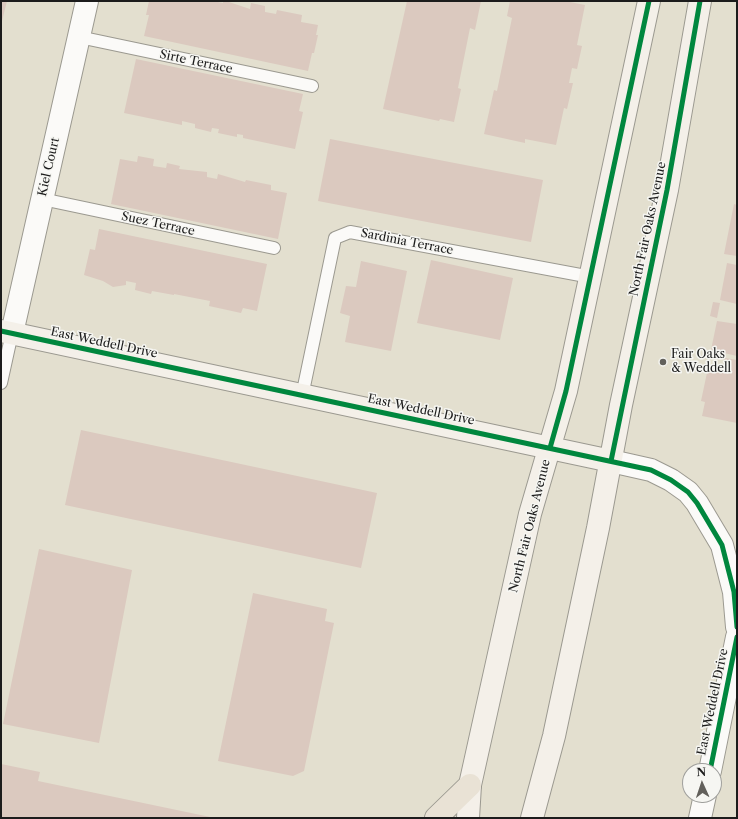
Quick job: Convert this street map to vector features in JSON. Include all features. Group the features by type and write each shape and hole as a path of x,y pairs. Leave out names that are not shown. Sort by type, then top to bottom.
{"highway":[{"path":"436,818 470,784"}],"main road":[{"name":"North Fair Oaks Avenue","path":"468,818 470,784 530,514 566,391 649,1"},
{"name":"North Fair Oaks Avenue","path":"532,818 554,736 667,190 700,1"},
{"name":"East Weddell Drive","path":"7,332 611,461"}],"street":[{"name":"Kiel Court","path":"7,332 42,199 87,1"},
{"name":"East Weddell Drive","path":"611,461 651,470 671,480 688,492 697,503 722,545 735,592 737,627"},
{"name":"East Weddell Drive","path":"712,763 737,637"},
{"path":"700,818 703,803"}],"lane":[{"name":"Sirte Terrace","path":"79,37 312,86"},
{"name":"Suez Terrace","path":"42,199 274,248"},
{"name":"Sardinia Terrace","path":"302,396 335,238 350,232 591,277"},
{"path":"1,383 7,332"}],"building":[{"path":"1,1 7,1 2,21 1,21"},
{"path":"149,1 213,1 223,3 223,1 226,1 250,9 251,3 265,6 265,12 276,14 277,10 302,15 301,22 318,25 316,35 318,35 308,71 144,36 149,15 146,15"},
{"path":"407,1 481,1 475,30 470,28 458,88 461,89 454,122 440,119 439,121 383,109"},
{"path":"510,1 565,1 585,5 577,45 582,46 577,69 572,68 569,83 573,83 567,109 564,108 556,145 525,139 525,143 484,134 494,90 497,91 512,18 507,16"},
{"path":"136,59 303,94 299,111 303,112 295,149 243,138 243,135 237,134 237,137 218,133 219,129 212,128 211,132 195,128 195,124 182,121 182,125 124,113"},
{"path":"330,139 543,180 531,242 318,201"},
{"path":"138,156 154,159 153,166 166,168 167,163 180,166 179,169 207,172 207,177 217,179 218,174 245,182 246,180 271,185 271,190 287,193 278,239 111,204 120,159 137,162"},
{"path":"734,204 737,205 737,256 724,254"},
{"path":"99,229 267,264 257,311 243,308 241,313 209,306 210,301 152,291 151,294 135,290 136,283 126,281 126,285 113,287 103,281 84,275 90,249 95,250"},
{"path":"431,260 513,278 500,340 417,323"},
{"path":"361,261 407,271 391,351 345,342 350,316 340,313 346,286 356,287"},
{"path":"727,263 737,265 737,304 720,300"},
{"path":"713,302 720,303 717,318 710,316"},
{"path":"717,321 737,324 737,356 711,350"},
{"path":"725,358 737,360 737,423 702,416 705,402 701,401 708,368 717,370 718,365 723,366"},
{"path":"81,430 377,493 361,568 65,505"},
{"path":"39,549 132,570 99,743 3,724"},
{"path":"253,593 327,609 325,621 334,623 304,771 293,776 218,761"},
{"path":"1,764 40,772 38,781 215,818 1,818"}],"cycle path":[{"path":"550,448 566,391 649,1"},
{"path":"611,461 667,190 700,1"},
{"path":"1,331 651,470 671,480 688,492 697,503 722,545 734,592 737,627"},
{"path":"712,763 737,637"}],"place":[{"name":"Fair Oaks & Weddell","path":"663,362"}]}
